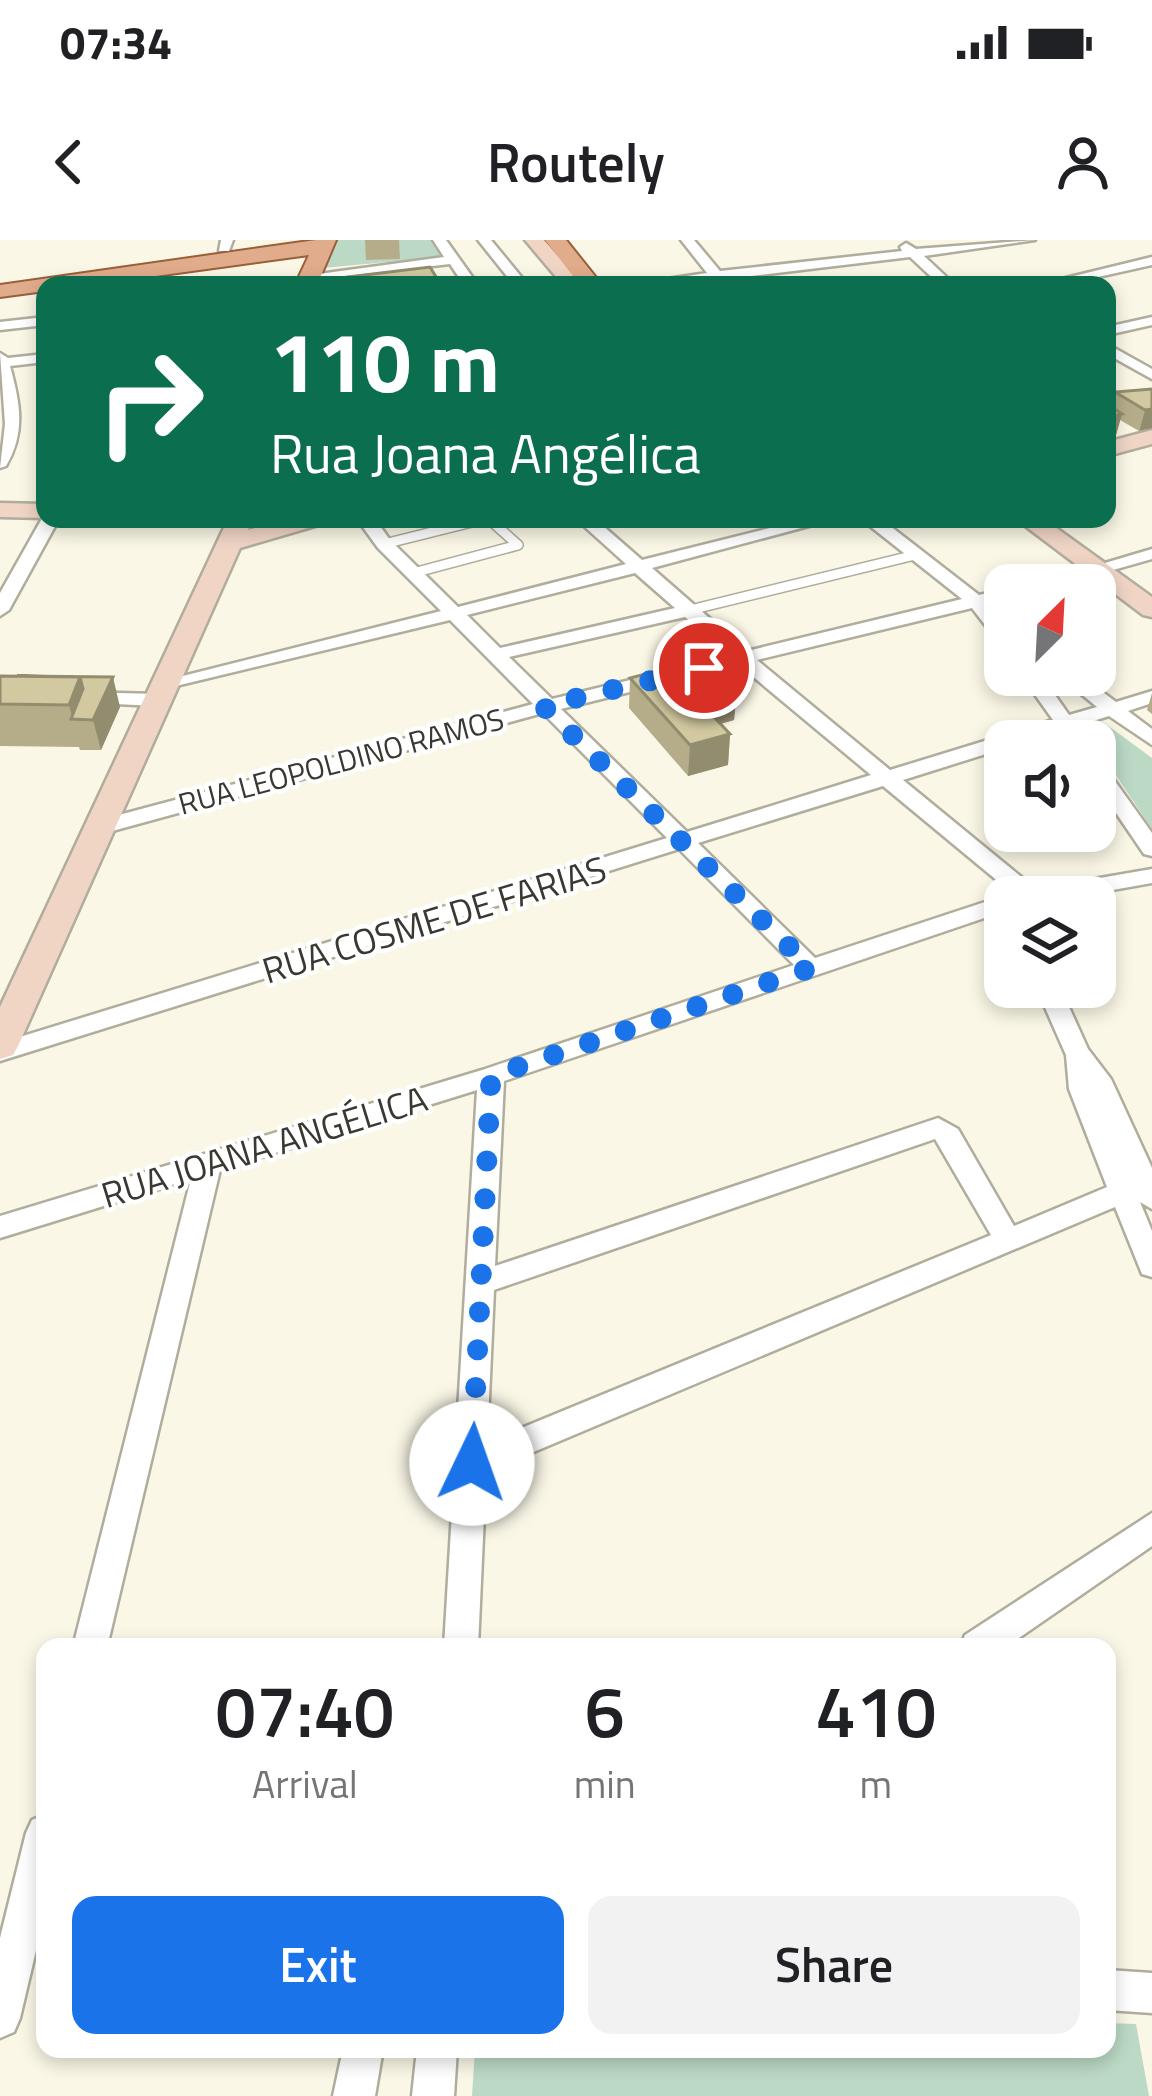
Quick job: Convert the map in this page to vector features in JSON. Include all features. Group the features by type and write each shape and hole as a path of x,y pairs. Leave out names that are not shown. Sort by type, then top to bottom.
{"main road":[{"path":"534,240 564,276"},
{"path":"555,240 584,276"},
{"path":"89,276 284,243"},
{"path":"0,279 226,244 325,243 311,276"},
{"path":"0,291 36,285"},
{"path":"1116,447 1152,437"},
{"path":"0,510 36,511"},
{"path":"1040,528 1089,564"},
{"path":"0,1049 236,530"},
{"path":"1116,583 1152,609"}],"street":[{"path":"439,240 464,276"},
{"path":"484,240 514,276"},
{"path":"687,240 718,276"},
{"path":"899,240 938,276"},
{"path":"751,276 1029,240"},
{"path":"343,276 452,260"},
{"path":"1084,276 1152,261"},
{"path":"1116,329 1152,321"},
{"path":"0,326 36,322"},
{"path":"1116,354 1152,375"},
{"path":"0,463 14,441 16,422 1,361 36,359"},
{"path":"1133,364 1152,359"},
{"path":"0,610 45,528"},
{"path":"372,528 543,706 811,968"},
{"path":"596,528 744,659 1005,876"},
{"path":"67,698 159,694 642,566 735,533 768,528"},
{"path":"881,528 984,610"},
{"path":"1116,564 1152,554"},
{"name":"RUA LEOPOLDINO RAMOS","path":"97,828 543,706 984,600"},
{"path":"494,655 690,610"},
{"path":"1097,696 1152,739"},
{"name":"RUA COSME DE FARIAS","path":"1072,720 1152,697"},
{"name":"RUA COSME DE FARIAS","path":"0,1049 984,748"},
{"path":"1116,797 1152,849"},
{"path":"1116,882 1152,876"},
{"name":"RUA JOANA ANGÉLICA","path":"0,1227 491,1076 984,910"},
{"path":"1057,1008 1077,1053 1082,1090 1140,1191 1152,1266"},
{"path":"462,1638 491,1076"},
{"path":"481,1283 929,1129 950,1136 1007,1239"},
{"path":"92,1638 208,1163"},
{"path":"472,1463 1007,1239 1140,1191"},
{"path":"990,1638 1152,1528"},
{"path":"0,2018 36,1870"},
{"path":"1116,1991 1152,1993"},
{"path":"354,2096 361,2058"},
{"path":"433,2096 436,2058"}],"lane":[{"path":"384,544 450,528"},
{"path":"412,573 518,545 498,528"},
{"path":"690,610 915,555"}],"green space":[{"path":"332,240 431,240 443,257 322,268"},
{"path":"1116,732 1152,758 1152,829 1116,776"},
{"path":"1116,2023 1136,2024 1149,2096 472,2096 474,2058 1116,2058"}],"building":[{"path":"430,267 436,276 356,276"},
{"path":"1152,389 1152,409 1145,410 1116,392"},
{"path":"706,658 737,690 698,700 730,734 690,745 630,678"},
{"path":"0,676 80,677 69,705 0,704"},
{"path":"17,676 113,677 93,720 71,719 83,689 80,677"}],"route":[{"path":"472,1463 491,1076 811,968 543,706 704,668"}]}
